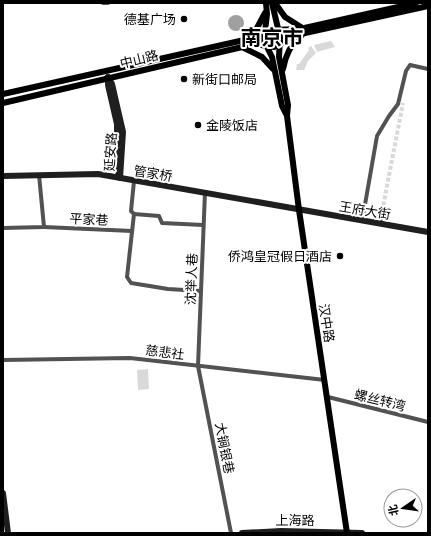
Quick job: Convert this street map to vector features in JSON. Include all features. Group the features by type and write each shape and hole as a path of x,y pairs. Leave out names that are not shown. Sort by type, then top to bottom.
{"main road":[{"path":"265,32 267,14 266,3"},
{"path":"266,3 264,16 258,28 240,44 266,60 279,75 286,56 304,31 416,3"},
{"path":"273,3 285,17 304,31 428,6"},
{"name":"汉中路","path":"273,3 274,30 280,44 279,75 282,106 287,116 299,210 347,532"},
{"name":"中山路","path":"3,103 240,44 265,32 274,30 304,31"},
{"name":"中山路","path":"3,94 240,44 255,44 274,47 304,31"},
{"name":"汉中路","path":"265,32 264,40 279,75"}],"street":[{"path":"363,216 377,136 388,116 398,104 406,71 410,65 428,68"},
{"name":"延安路","path":"108,77 108,85 118,131 117,168 120,178"},
{"path":"39,174 44,227"},
{"name":"管家桥","path":"3,176 39,174 98,174 299,210"},
{"path":"134,181 130,211 134,214 159,216 162,223 203,225"},
{"name":"沈举人巷","path":"198,366 205,192"},
{"name":"王府大街","path":"299,210 381,220 428,232"},
{"path":"134,214 127,277 131,283 168,289 200,291"},
{"name":"平家巷","path":"3,228 44,227 132,231"},
{"name":"慈悲社","path":"3,360 130,358 325,380"},
{"name":"大锏银巷","path":"198,366 232,533"},
{"name":"螺丝转湾","path":"328,397 428,422"},
{"path":"3,493 8,533"},
{"name":"上海路","path":"242,533 281,531 362,533"}],"shaded area":[{"path":"236,15 242,17 244,23 242,29 236,31 230,29 228,23 230,17"},
{"path":"331,41 335,47 317,52 314,45"},
{"path":"311,46 316,53 308,61 304,70 296,70 297,64 299,64 309,50 308,48"},
{"path":"148,369 149,389 138,390 137,370"}],"tunnel":[{"path":"381,217 403,103"}],"place":[{"name":"德基广场","path":"184,19"},
{"name":"新街口邮局","path":"184,79"},
{"name":"金陵饭店","path":"198,125"},
{"name":"侨鸿皇冠假日酒店","path":"340,256"}],"district":[{"name":"南京市","path":"272,38"}]}
